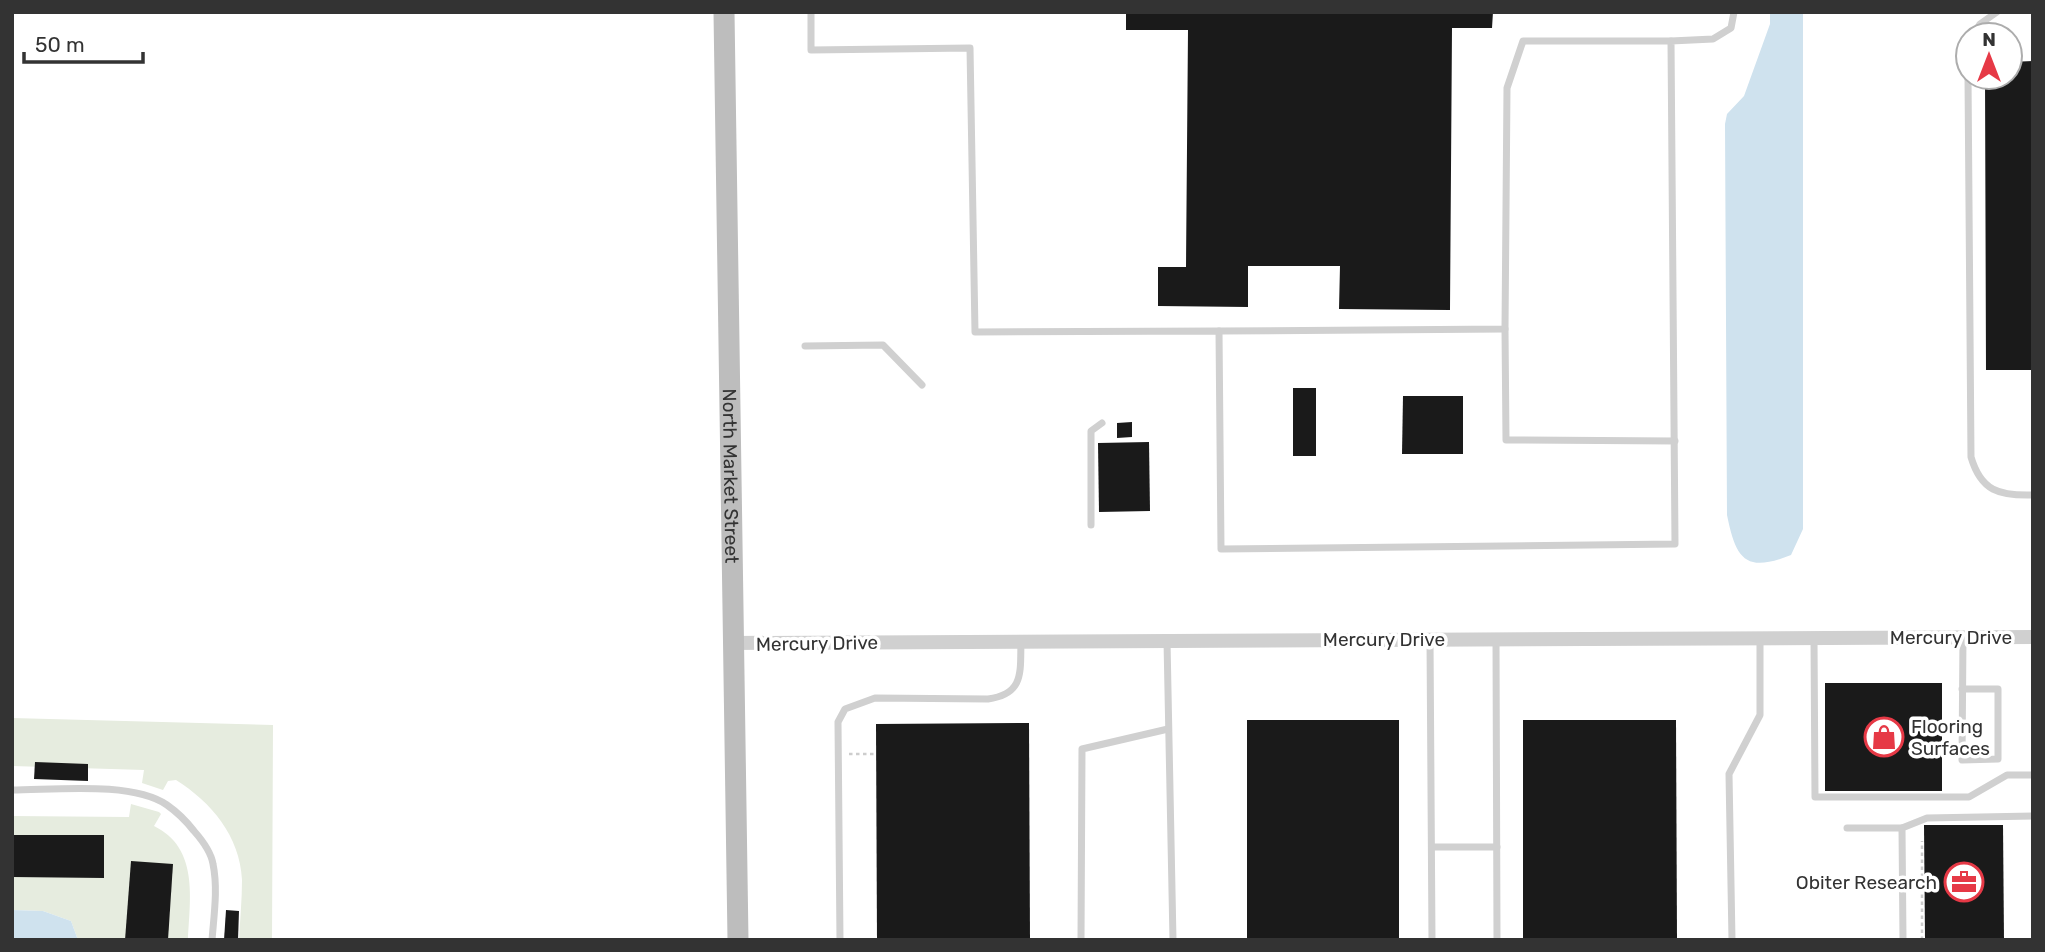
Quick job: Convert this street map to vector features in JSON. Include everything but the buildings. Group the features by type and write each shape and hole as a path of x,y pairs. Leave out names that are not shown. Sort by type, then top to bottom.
{"main road":[{"name":"North Market Street","path":"724,12 738,940"}],"street":[{"name":"Mercury Drive","path":"735,643 2033,636"}],"lane":[{"path":"811,12 811,50 970,48 975,332 1505,329"},
{"path":"1675,441 1506,440 1507,88 1523,41 1713,39 1731,28 1734,12"},
{"path":"1219,331 1221,549 1675,544 1671,41"},
{"path":"1968,91 1971,457 1976,473 1986,486 2001,492 2033,495"},
{"path":"805,346 883,345 922,385"},
{"path":"1091,526 1091,431 1102,423"},
{"path":"1732,940 1729,774 1760,715 1760,637"},
{"path":"1814,637 1815,797 1969,797 2007,775 2033,775"},
{"path":"1963,637 1962,760 1998,760"},
{"path":"1430,638 1432,940"},
{"path":"1496,638 1497,940"},
{"path":"840,940 838,722 845,709 875,698 988,699 1004,696 1016,687 1020,673 1021,640"},
{"path":"1167,641 1173,940"},
{"path":"1962,689 1998,689 1998,760 2007,775"},
{"path":"1081,940 1082,749 1168,729"},
{"path":"12,790 121,790 144,794 166,804 187,822 202,840 213,860 215,880 212,940"},
{"path":"1847,828 1902,828 1927,818 2033,816"},
{"path":"1902,828 1903,940"},
{"path":"1432,847 1497,847"}],"path":[{"path":"838,754 876,754"},
{"path":"1922,841 1922,940"}],"shaded area":[{"path":"12,718 273,725 272,940 239,940 242,880 236,849 221,822 201,799 176,780 168,781 163,790 142,783 144,770 12,766"},
{"path":"131,804 161,814 154,826 168,835 179,847 185,861 190,891 188,940 78,940 71,921 43,911 12,910 12,816 129,817"}],"water":[{"path":"1770,12 1803,12 1803,529 1791,555 1763,563 1746,559 1739,552 1727,515 1725,124 1727,114 1744,96 1770,24"},
{"path":"12,910 43,911 71,921 78,940 12,940"}],"place":[{"name":"Flooring Surfaces","path":"1884,737"},
{"name":"Obiter Research","path":"1964,882"}]}
